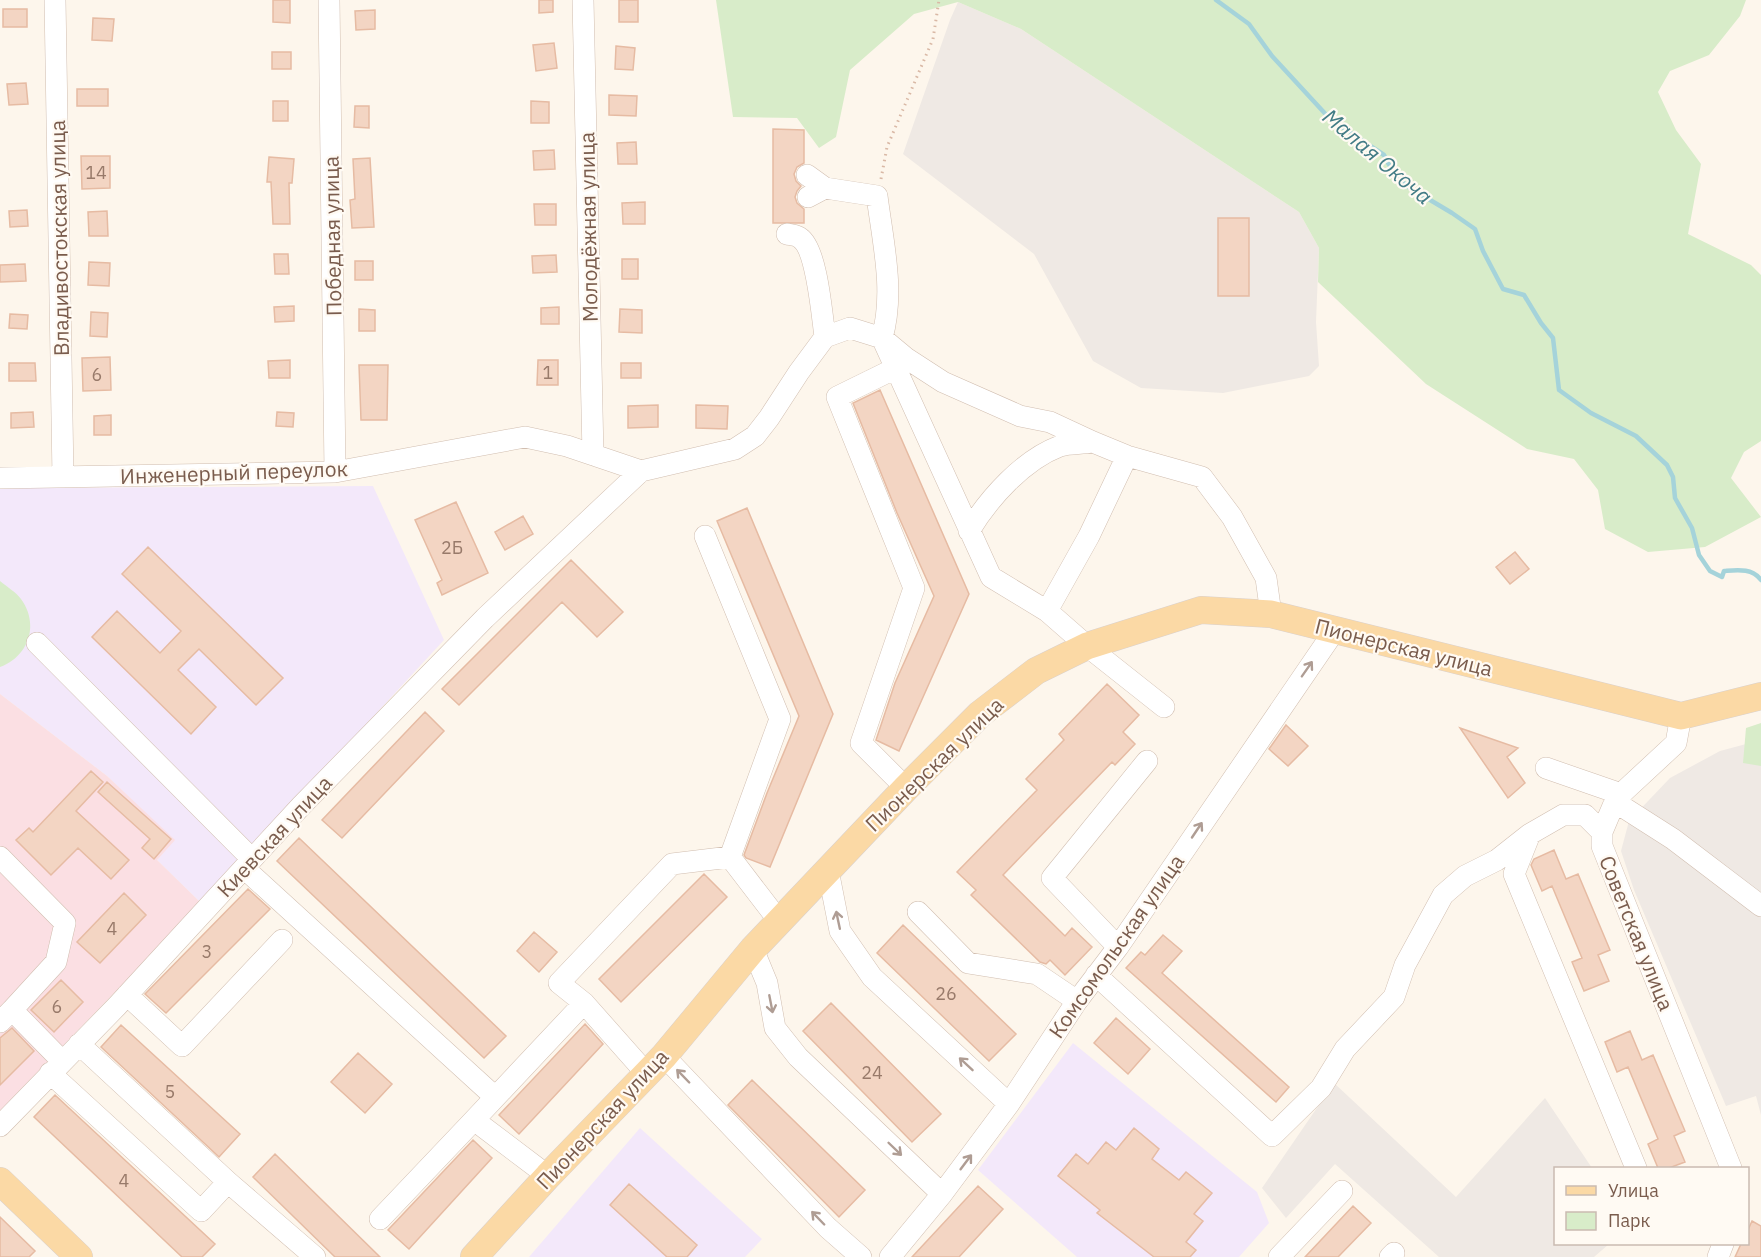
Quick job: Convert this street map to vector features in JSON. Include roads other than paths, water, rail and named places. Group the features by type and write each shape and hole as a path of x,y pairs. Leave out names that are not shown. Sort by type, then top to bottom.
{"main road":[{"name":"Пионерская улица","path":"474,1257 655,1064 779,921 980,714 1036,671 1087,646 1201,610 1271,614 1681,716 1761,696"},
{"path":"0,1181 79,1257"}],"street":[{"name":"Владивостокская улица","path":"55,0 63,477"},
{"name":"Победная улица","path":"328,0 335,472"},
{"name":"Молодёжная улица","path":"583,0 593,455"},
{"path":"807,175 817,192 877,196 889,285 887,319 882,338 991,577 1047,611 1087,646 1164,706"},
{"path":"787,234 800,237 810,249 825,338"},
{"path":"641,471 735,449 755,436 825,338 849,328 882,338 906,358 943,382 1020,416 1050,422 1127,456 1202,477 1232,517 1266,578 1271,614"},
{"path":"896,368 837,397 914,588 861,743 906,788"},
{"name":"Инженерный переулок","path":"0,478 335,472 525,437 567,446 641,471"},
{"path":"969,531 998,490 1035,460 1061,446 1093,442"},
{"path":"1047,611 1089,536 1127,456"},
{"name":"Киевская улица","path":"0,1126 128,995 301,806 485,618 641,471"},
{"path":"705,536 780,719 730,857"},
{"name":"Комсомольская улица","path":"890,1257 942,1194 1009,1104 1077,1001 1118,947 1335,630"},
{"path":"37,643 248,864 495,1097"},
{"name":"Советская улица","path":"1681,716 1676,743 1618,798 1606,818 1602,832 1602,846 1731,1167"},
{"path":"1118,947 1052,878 1147,761"},
{"path":"1546,768 1618,798 1761,906"},
{"path":"1096,975 1272,1136 1321,1088 1345,1049 1394,997 1405,965 1443,895 1465,876 1497,860 1530,834 1563,815 1585,815 1602,832"},
{"path":"1530,834 1514,874 1636,1167"},
{"path":"0,857 65,923 56,962 6,1016 201,1211 228,1182"},
{"path":"730,857 779,921"},
{"path":"730,857 672,864 559,983 655,1064 861,1257"},
{"path":"828,870 840,931 872,977 1009,1104"},
{"path":"918,912 968,963 1037,974 1077,1001"},
{"path":"128,995 183,1046 282,940"},
{"path":"753,949 767,983 775,1028 798,1057 942,1194"},
{"path":"380,1220 584,1003"},
{"path":"79,1044 228,1182 315,1257"},
{"path":"474,1120 548,1176"},
{"path":"1279,1257 1342,1191"}],"waterway":[{"name":"Малая Окоча","path":"1216,0 1249,24 1272,56 1331,120 1384,155 1405,185 1475,229 1483,251 1503,289 1524,295 1553,338 1559,390 1591,413 1636,436 1667,465 1673,477 1675,498 1692,528 1699,555 1710,571 1722,577 1724,571 1744,571 1753,573 1761,580"}]}
